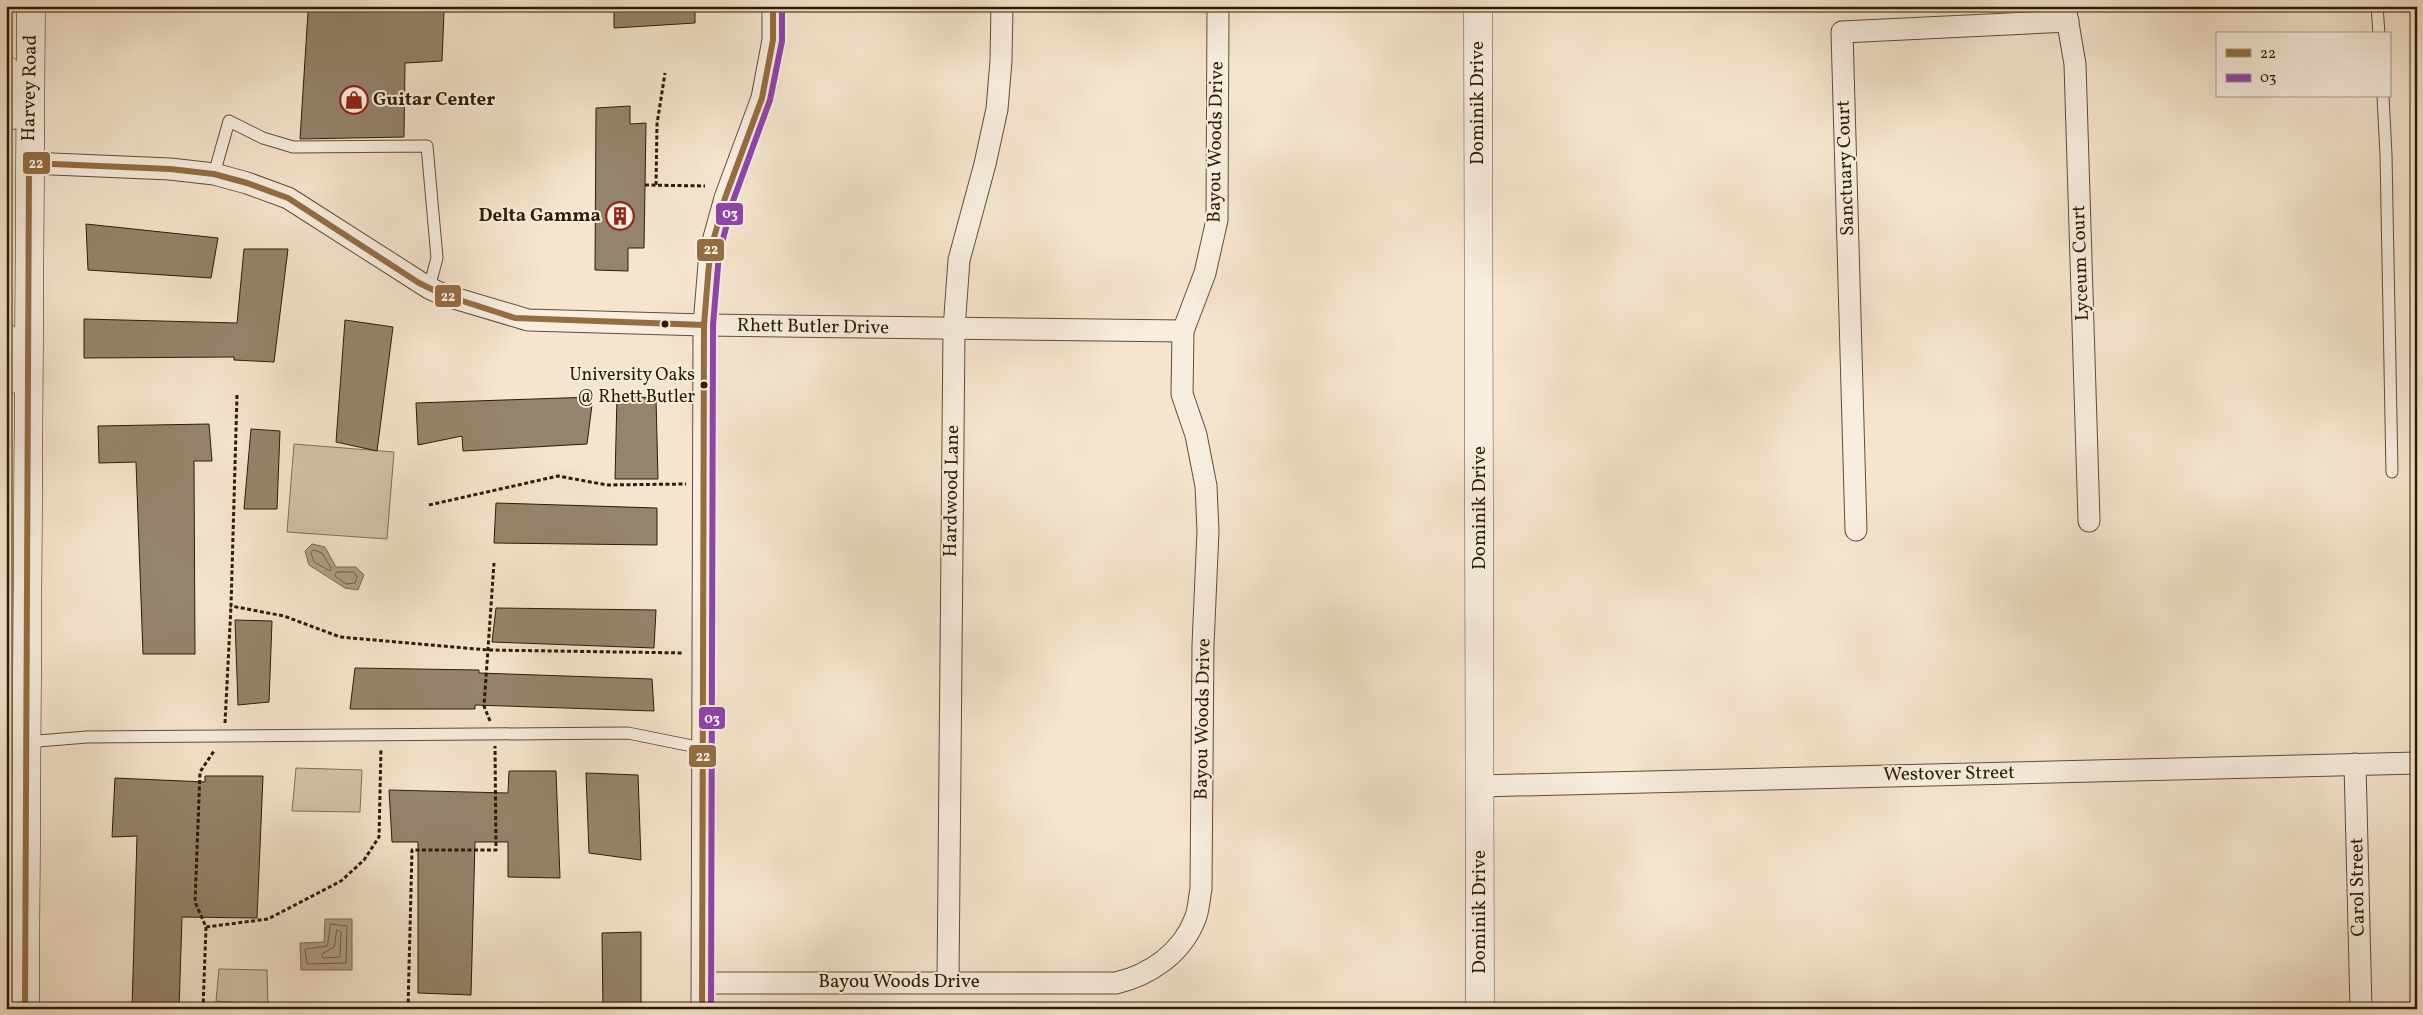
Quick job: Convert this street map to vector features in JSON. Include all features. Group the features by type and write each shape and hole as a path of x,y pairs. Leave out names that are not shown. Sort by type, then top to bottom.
{"main road":[{"name":"Harvey Road","path":"25,1009 17,755 27,451 31,6"},
{"name":"Dominik Drive","path":"1478,6 1480,1009"},
{"path":"6,70 12,79 15,157 19,162 29,163"},
{"path":"6,338 12,348 11,427 27,451"}],"street":[{"path":"702,1009 704,325 710,252 725,198 762,98 772,48 773,6"},
{"name":"Hardwood Lane","path":"948,982 954,329 960,260 986,164 997,109 1001,61 1002,6"},
{"name":"Bayou Woods Drive","path":"703,983 1116,983 1131,980 1153,969 1185,940 1196,918 1201,888 1203,645 1208,531 1206,486 1196,435 1182,394 1183,331 1205,273 1217,220 1218,6"},
{"name":"Lyceum Court","path":"2066,14 2075,64 2089,521"},
{"name":"Sanctuary Court","path":"1856,530 1842,32 2066,14"},
{"name":"Rhett Butler Drive","path":"29,163 170,168 214,174 247,183 288,198 429,288 444,295 528,320 704,325 1183,331"},
{"name":"Westover Street","path":"1480,786 2417,763"},
{"name":"Carol Street","path":"2355,764 2361,1009"}],"lane":[{"path":"2377,6 2379,32"},
{"path":"2382,98 2386,164 2392,472"},
{"path":"214,174 229,121 263,138 293,147 427,146 437,258 429,288"},
{"path":"17,755 38,741 87,737 628,733 702,748"}],"path":[{"path":"656,185 657,124 665,74"},
{"path":"645,185 704,186"},
{"path":"204,1009 206,927 195,902 200,772 224,736 231,606 237,395"},
{"path":"429,505 558,476 607,486 704,483"},
{"path":"408,1009 412,850 496,850 495,734 484,706 494,563"},
{"path":"231,606 284,616 340,637 488,650 702,653"},
{"path":"206,927 268,919 341,881 364,860 379,837 381,734"}],"shaded area":[{"path":"294,444 394,452 387,539 287,532"},
{"path":"296,768 362,770 360,812 292,811"},
{"path":"219,969 267,970 268,1006 216,1001"}],"water":[{"path":"312,544 325,547 336,567 356,567 364,575 358,590 345,588 309,565 305,551"},
{"path":"325,919 352,919 352,970 301,970 300,943 324,942"}],"building":[{"path":"614,6 695,6 695,23 614,28"},
{"name":"Guitar Center","path":"444,11 442,61 405,63 404,137 300,139 308,12"},
{"name":"Delta Gamma","path":"630,106 630,124 646,123 644,248 628,248 628,271 595,270 596,108"},
{"path":"86,224 218,238 211,278 88,270"},
{"path":"244,249 288,249 274,362 234,360 234,357 84,358 84,319 237,323"},
{"path":"345,320 393,327 377,451 336,442"},
{"path":"617,396 656,398 658,479 615,479"},
{"path":"593,397 587,444 463,451 462,436 418,445 416,403"},
{"path":"209,424 212,461 194,461 195,654 143,654 136,462 99,463 98,426"},
{"path":"251,429 280,431 277,509 244,509"},
{"path":"496,503 657,508 657,545 494,543"},
{"path":"496,608 656,610 654,648 492,642"},
{"path":"235,620 272,621 269,702 238,705"},
{"path":"355,668 479,670 479,673 652,679 654,711 475,705 475,709 350,709"},
{"path":"509,771 556,771 560,878 508,877 508,842 475,842 471,995 418,993 418,842 392,842 389,790 508,793"},
{"path":"586,773 638,775 641,860 589,853"},
{"path":"205,776 263,776 257,918 182,917 179,1009 132,1009 137,836 112,837 115,778 205,782"},
{"path":"641,932 641,1009 603,1009 602,933"}],"transit line":[{"name":"22","path":"702,1009 704,325 710,252 725,198 762,98 773,40 773,6"},
{"name":"03","path":"711,1009 713,325 719,254 733,201 770,100 782,41 782,6"},
{"name":"22","path":"25,1009 29,163 170,169 214,174 247,183 288,198 419,283 444,295 515,318 704,325"}],"place":[{"name":"Guitar Center","path":"354,100"},
{"name":"Delta Gamma","path":"620,216"},
{"name":"University Oaks @ Rhett Butler","path":"704,385"}]}
